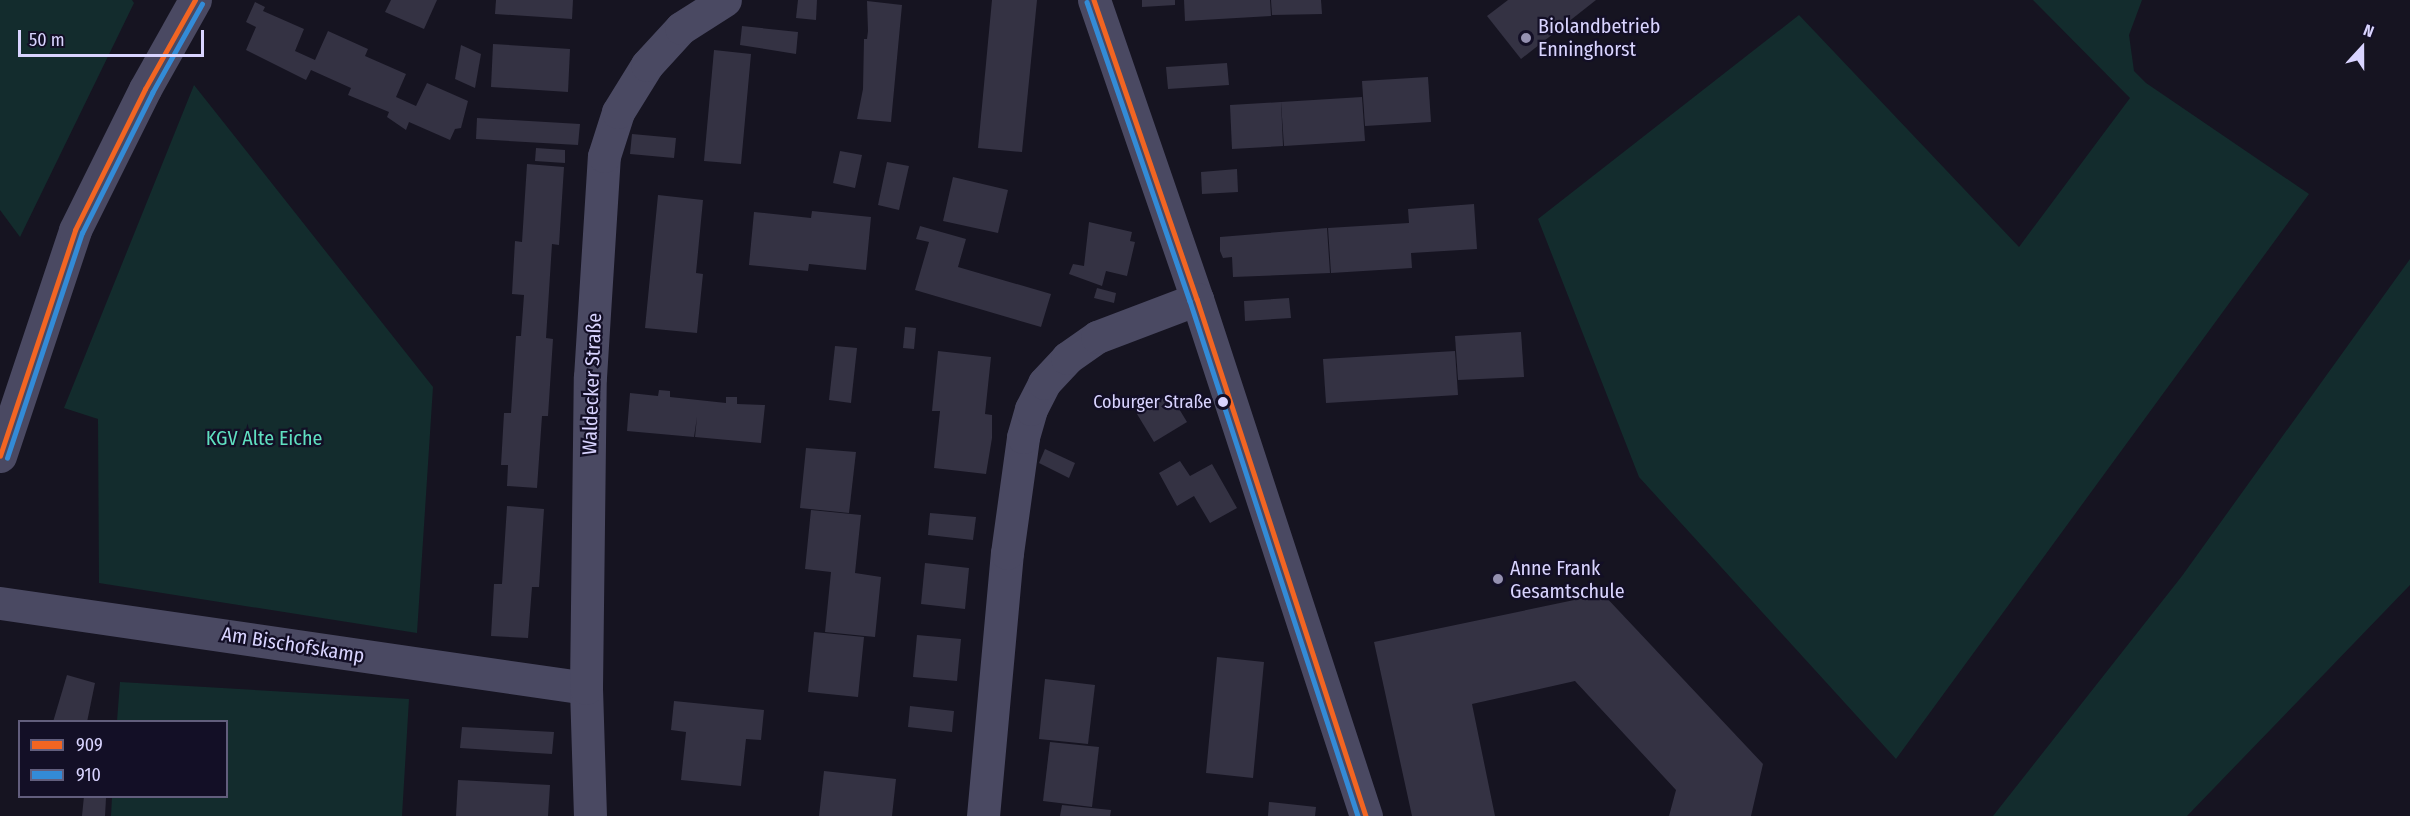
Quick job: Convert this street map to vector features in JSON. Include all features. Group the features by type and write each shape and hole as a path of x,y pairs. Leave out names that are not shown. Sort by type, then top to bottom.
{"street":[{"path":"0,456 75,230 145,89 195,0"},
{"name":"Waldecker Straße","path":"590,816 586,688 590,377 604,156 618,112 647,65 681,27 725,0"},
{"path":"1094,0 1197,300 1366,816"},
{"path":"983,816 1007,553 1023,437 1030,409 1044,383 1067,358 1097,337 1197,300"},
{"name":"Am Bischofskamp","path":"0,603 586,688"}],"green space":[{"path":"0,0 132,0 134,3 20,237 0,210"},
{"path":"2033,0 2142,0 2129,35 2134,71 2146,83 2309,194 1896,759 1639,477 1538,219 1799,15 2019,247 2130,98"},
{"name":"KGV Alte Eiche","path":"194,85 433,387 417,633 99,583 98,419 64,408"},
{"path":"2410,259 2410,585 2187,816 1993,816 2182,576"},
{"path":"120,682 409,699 402,816 111,816 112,798 228,798 228,720 117,720"}],"building":[{"path":"391,0 437,0 424,29 385,12"},
{"path":"496,0 573,0 572,19 495,14"},
{"path":"798,0 817,0 816,20 796,18"},
{"path":"992,0 1037,0 1022,152 978,148"},
{"path":"1142,0 1175,0 1175,5 1142,7"},
{"path":"1184,0 1270,0 1271,16 1185,21"},
{"path":"1271,0 1321,0 1322,14 1272,15"},
{"name":"Biolandbetrieb Enninghorst","path":"1508,0 1596,0 1521,59 1487,16"},
{"path":"867,1 902,5 891,122 857,119 863,89 864,39 867,39 868,31"},
{"path":"255,2 265,7 263,11 304,29 295,51 315,60 328,31 368,49 365,56 406,74 396,97 416,106 427,83 468,101 461,128 455,129 450,140 409,122 406,130 387,117 389,112 348,95 351,88 311,70 306,80 246,50 256,27 246,22"},
{"path":"742,26 798,32 796,54 740,45"},
{"path":"493,44 570,49 568,92 491,87"},
{"path":"461,45 481,54 475,88 455,79"},
{"path":"714,50 751,54 741,164 704,161"},
{"path":"1227,63 1229,85 1168,89 1166,67"},
{"path":"1428,77 1431,122 1365,126 1362,81"},
{"path":"1362,97 1365,141 1284,146 1281,102"},
{"path":"1281,102 1283,146 1232,149 1230,105"},
{"path":"477,118 580,124 578,145 476,139"},
{"path":"632,134 676,138 674,158 630,154"},
{"path":"536,148 565,150 565,163 535,161"},
{"path":"840,151 862,155 855,188 833,183"},
{"path":"887,162 909,166 899,210 878,205"},
{"path":"527,164 564,167 559,245 552,244 546,338 553,339 548,416 542,416 537,488 507,486 508,465 501,465 504,413 511,413 516,336 521,336 524,295 512,294 515,241 522,242"},
{"path":"1237,169 1238,192 1202,194 1201,172"},
{"path":"953,177 1008,190 998,233 943,221"},
{"path":"658,195 703,200 696,273 703,274 697,333 645,328"},
{"path":"1474,204 1477,249 1411,253 1412,268 1331,273 1328,228 1409,223 1408,209"},
{"path":"812,211 871,217 866,270 809,264 808,271 749,265 754,212 811,218"},
{"path":"1089,222 1132,232 1130,241 1135,242 1127,276 1106,271 1102,286 1069,274 1073,264 1084,266"},
{"path":"920,226 966,239 958,267 1051,294 1041,327 915,290 929,242 916,239"},
{"path":"1327,228 1330,273 1233,277 1232,257 1223,258 1220,251 1220,237"},
{"path":"1097,288 1116,293 1114,303 1094,298"},
{"path":"1289,298 1291,318 1245,321 1244,301"},
{"path":"905,327 916,328 914,349 903,348"},
{"path":"1521,332 1524,377 1458,380 1455,336"},
{"path":"835,346 857,348 851,403 829,400"},
{"path":"938,351 991,357 985,414 992,415 992,438 986,474 934,468 940,411 932,411"},
{"path":"1455,351 1458,395 1326,403 1323,359"},
{"path":"659,390 670,391 670,397 726,403 726,397 737,397 737,404 765,405 761,443 695,437 697,417 694,437 627,431 630,393 658,396"},
{"path":"1170,394 1187,422 1154,442 1137,414"},
{"path":"806,448 856,452 849,513 800,508"},
{"path":"1045,449 1075,463 1069,478 1039,463"},
{"path":"1180,461 1190,476 1212,464 1237,508 1210,523 1194,496 1177,506 1159,473"},
{"path":"507,506 544,509 539,587 532,587 528,638 491,636 494,584 502,584"},
{"path":"811,510 861,515 855,573 881,577 875,637 825,632 831,572 805,569"},
{"path":"930,513 976,517 973,540 928,535"},
{"path":"925,563 969,568 965,609 921,604"},
{"name":"Anne Frank Gesamtschule","path":"1603,594 1763,764 1751,816 1669,816 1676,790 1575,681 1472,704 1495,816 1412,816 1374,642"},
{"path":"814,632 864,637 858,697 808,692"},
{"path":"917,635 961,639 957,681 913,677"},
{"path":"1217,657 1264,662 1253,778 1206,773"},
{"path":"67,675 95,683 87,720 54,720"},
{"path":"1045,679 1095,685 1088,744 1039,739"},
{"path":"674,701 764,710 761,740 746,739 741,786 681,780 686,732 671,730"},
{"path":"910,706 954,711 952,732 908,727"},
{"path":"462,727 554,732 552,754 460,748"},
{"path":"1050,742 1099,747 1092,807 1043,801"},
{"path":"824,771 896,779 892,816 819,816"},
{"path":"458,780 550,785 548,816 456,816"},
{"path":"84,798 106,798 105,816 82,816"},
{"path":"1269,802 1316,807 1315,816 1268,816"},
{"path":"1062,805 1111,810 1110,816 1060,816"}],"transit line":[{"name":"909","path":"0,456 75,230 145,89 195,0"},
{"name":"909","path":"1094,0 1197,299 1366,816"},
{"name":"910","path":"1087,2 1190,301 1358,816"},
{"name":"910","path":"7,458 82,233 152,93 202,4"}],"place":[{"name":"Biolandbetrieb Enninghorst","path":"1526,38"},
{"name":"Coburger Straße","path":"1223,402"},
{"name":"Anne Frank Gesamtschule","path":"1498,579"}]}
